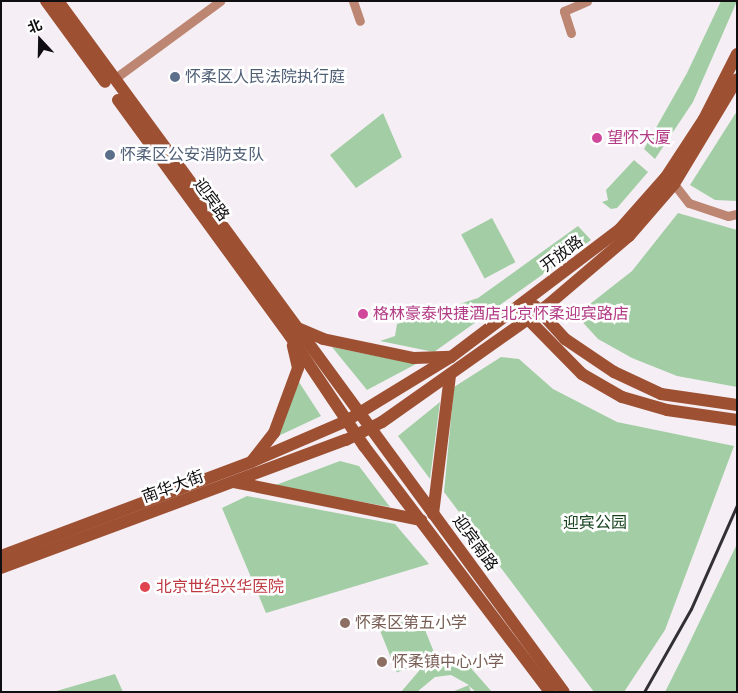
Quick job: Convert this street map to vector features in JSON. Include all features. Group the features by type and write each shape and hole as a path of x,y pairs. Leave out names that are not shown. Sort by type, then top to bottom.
{"main road":[{"name":"迎宾路","path":"46,1 295,332 362,413"},
{"name":"迎宾路","path":"58,1 295,332 356,436"},
{"name":"开放路","path":"346,421 451,357 618,230 666,178 704,119 737,54"},
{"name":"开放路","path":"356,436 372,428 450,375 526,318 539,311 629,236 674,184 737,79"},
{"path":"529,298 539,311 581,352 614,372 661,394 737,405"},
{"path":"517,306 526,318 582,374 622,396 667,410 737,420"},
{"path":"251,462 274,433 298,368 295,332 414,358 451,357"},
{"path":"433,514 450,375"},
{"name":"迎宾南路","path":"362,413 433,514 564,692"},
{"name":"南华大街","path":"1,556 251,462 346,421"},
{"name":"迎宾南路","path":"356,436 550,692"},
{"name":"南华大街","path":"1,568 356,436"},
{"path":"234,482 421,520"}],"street":[{"path":"114,79 220,1"},
{"path":"353,1 360,21"},
{"path":"571,33 564,12 587,1"},
{"path":"674,184 690,202 728,216 737,214"}],"green space":[{"path":"721,1 737,1 693,102 655,159 644,149 687,73"},
{"path":"737,111 737,201 715,200 690,185"},
{"path":"383,113 402,157 356,188 330,155"},
{"path":"634,160 648,172 617,208 611,209 602,202 608,200 606,190"},
{"path":"678,213 737,230 737,387 677,376 632,358 598,339 576,315 632,271"},
{"path":"492,218 515,262 485,279 461,234"},
{"path":"578,226 591,240 434,352 380,341 395,336 397,324 478,298"},
{"path":"332,347 416,364 367,390"},
{"name":"迎宾公园","path":"501,357 519,359 553,389 617,422 734,446 665,630 624,692 594,692 444,492 454,387"},
{"path":"297,379 321,416 274,438"},
{"path":"440,402 430,479 398,436"},
{"path":"340,461 359,466 390,507 273,486"},
{"path":"247,496 395,524 429,564 266,613 222,508"},
{"path":"737,544 737,692 665,692 684,654"},
{"path":"419,615 436,657 397,672 380,631"},
{"path":"438,660 470,667 492,692 476,692 469,686 471,692 452,692 469,685 451,675 435,677 417,692 401,692 424,665"},
{"path":"115,674 123,692 53,692"}],"railway":[{"path":"644,692 691,609 737,505"}],"place":[{"name":"怀柔区人民法院执行庭","path":"175,77"},
{"name":"望怀大厦","path":"597,138"},
{"name":"怀柔区公安消防支队","path":"110,155"},
{"name":"格林豪泰快捷酒店北京怀柔迎宾路店","path":"363,314"},
{"name":"北京世纪兴华医院","path":"145,587"},
{"name":"怀柔区第五小学","path":"345,623"},
{"name":"怀柔镇中心小学","path":"382,662"}]}
